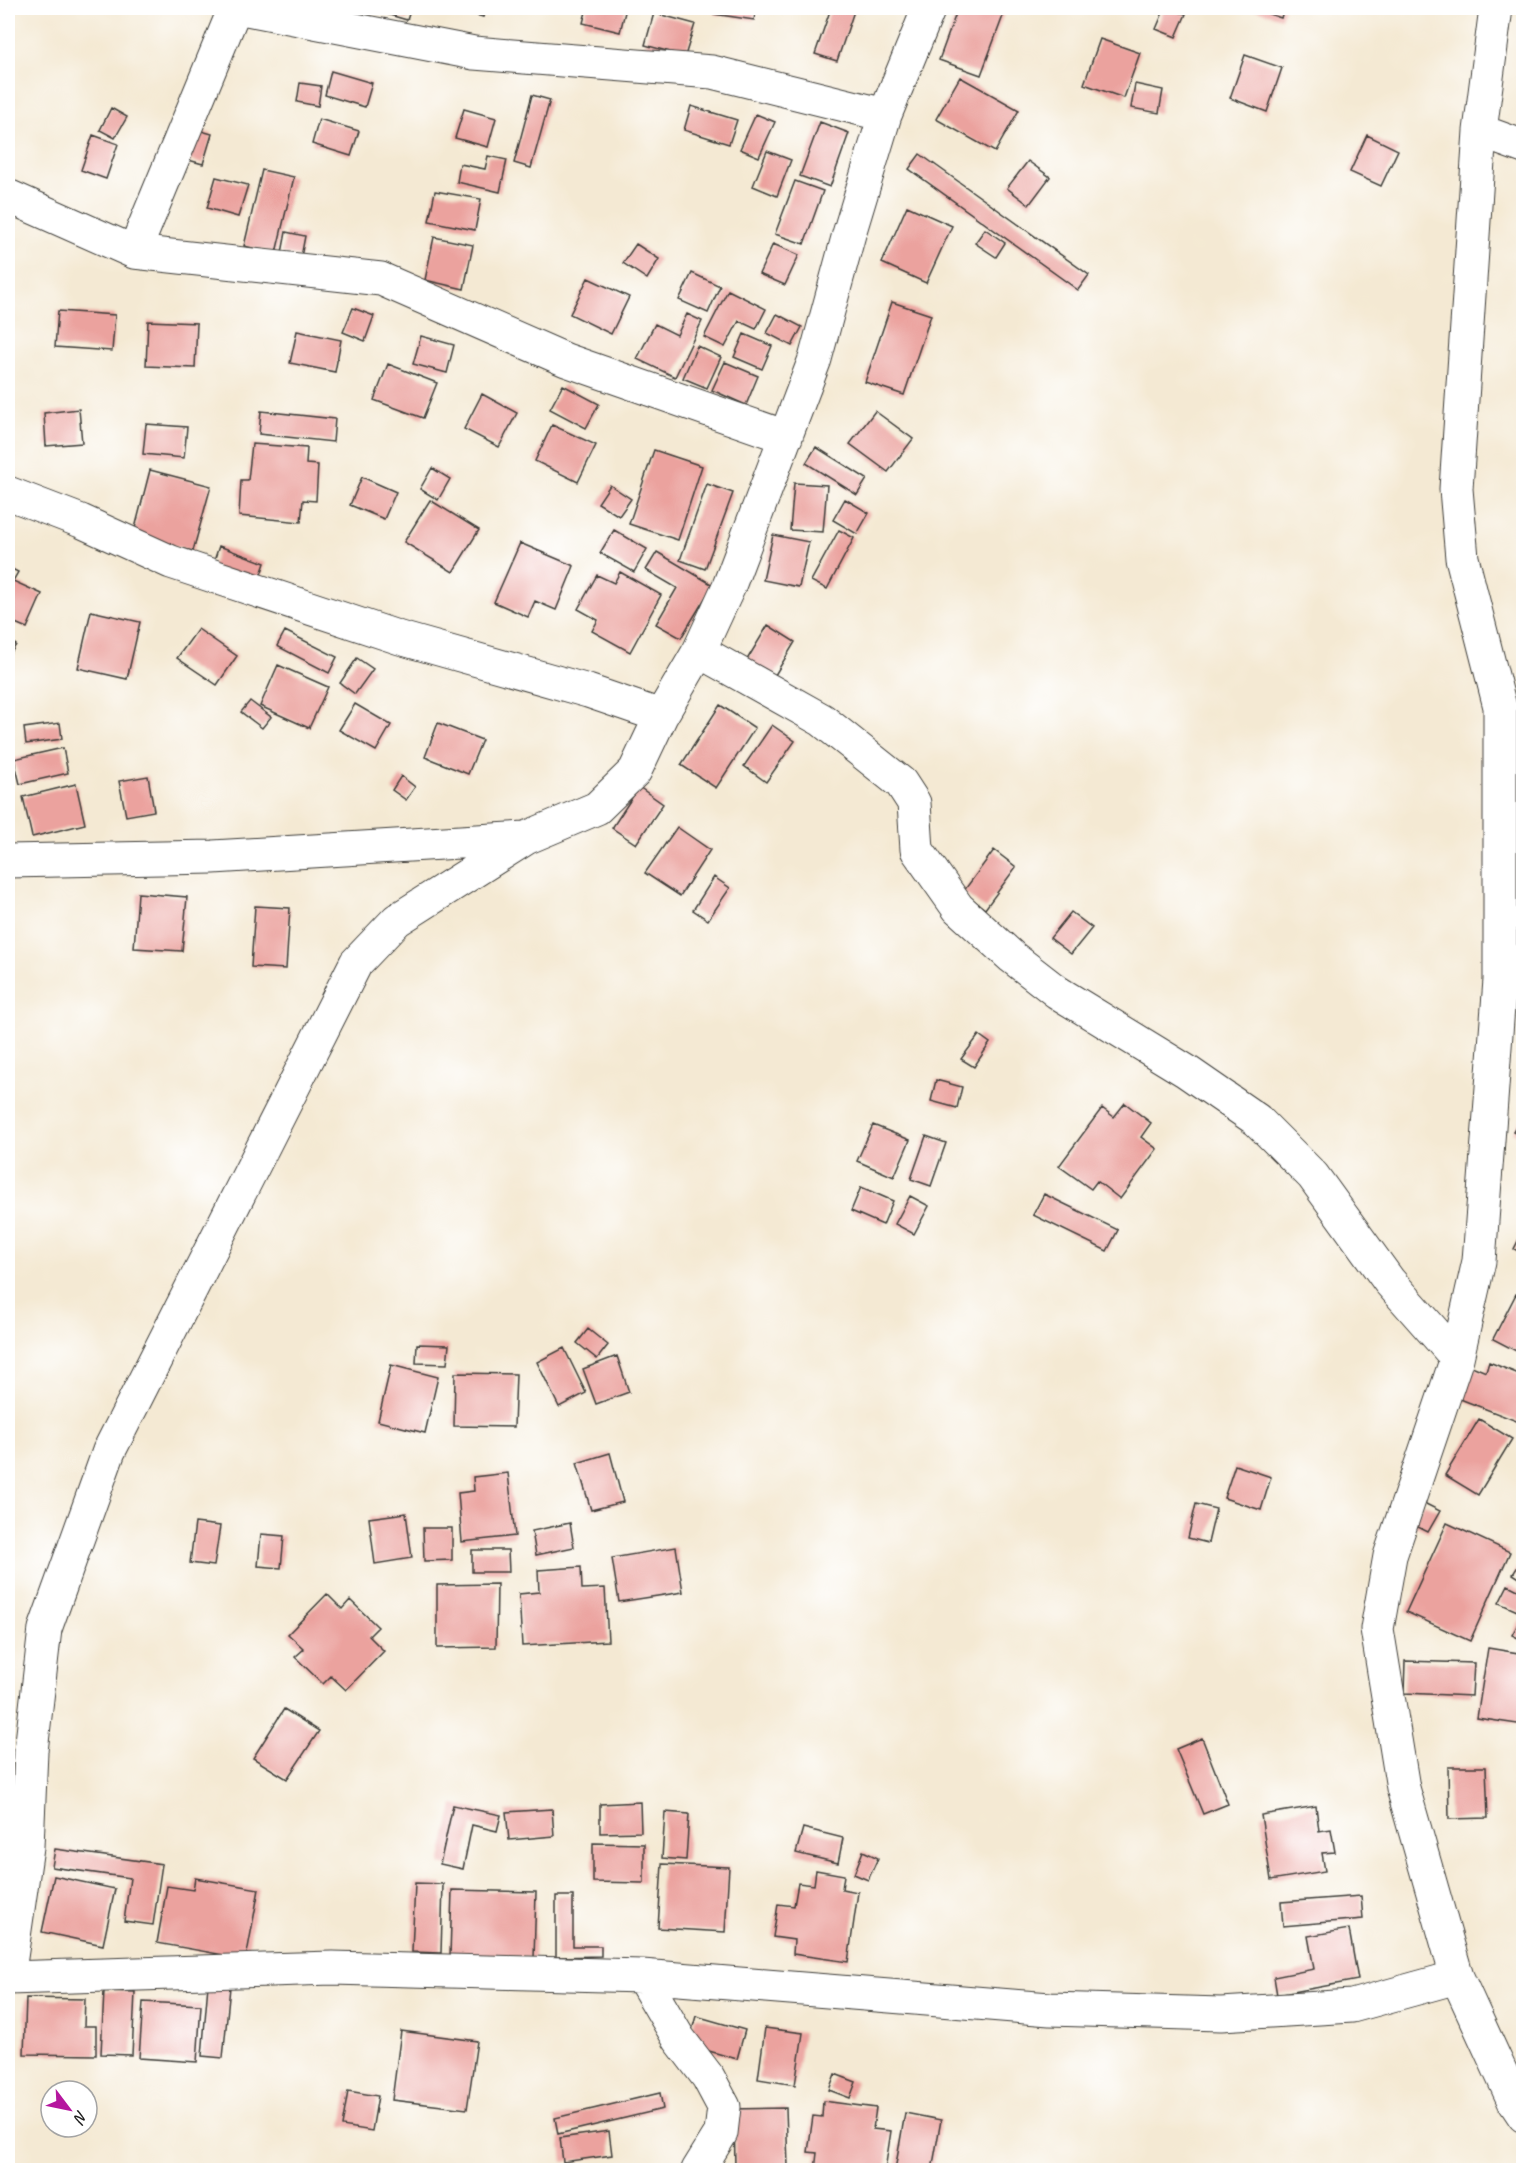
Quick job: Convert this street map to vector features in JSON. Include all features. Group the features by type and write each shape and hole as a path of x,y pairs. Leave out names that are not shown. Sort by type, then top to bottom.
{"street":[{"path":"134,252 235,8"},
{"path":"242,8 474,53 712,72 885,115"},
{"path":"929,8 885,115 815,359 729,586 699,651 662,716 635,771 597,808 526,838 397,920 356,963 109,1451 45,1629 30,1751 27,1847 8,1978 332,1968 642,1976 1050,2010 1221,2013 1352,2006 1457,1977"},
{"path":"1496,8 1480,131 1456,489 1462,558 1500,707 1500,980 1479,1261 1457,1358 1390,1556 1377,1629 1403,1788 1457,1977 1514,2101 1524,2116"},
{"path":"1480,131 1524,147"},
{"path":"8,196 134,252 381,279 566,360 786,437"},
{"path":"8,493 81,520 171,562 400,638 588,691 662,716"},
{"path":"699,651 822,720 901,783 914,803 917,850 958,908 1012,957 1057,992 1186,1071 1257,1120 1313,1176 1389,1281 1457,1358"},
{"path":"8,861 213,857 526,838"},
{"path":"642,1976 679,2039 708,2077 724,2107 721,2133 698,2170"}],"building":[{"path":"366,8 411,8 407,20"},
{"path":"453,8 486,8 483,17"},
{"path":"587,8 626,8 620,32 583,23"},
{"path":"715,8 756,8 754,20 714,14"},
{"path":"831,8 845,8 854,11 837,61 815,54"},
{"path":"958,8 1006,8 981,75 939,60"},
{"path":"1165,8 1186,14 1176,37 1156,29"},
{"path":"1251,8 1284,8 1281,18"},
{"path":"654,13 695,24 685,56 645,45"},
{"path":"1100,39 1140,53 1124,98 1084,84"},
{"path":"1245,55 1282,68 1267,112 1230,98"},
{"path":"331,71 372,83 365,107 325,95"},
{"path":"960,77 1019,110 995,152 936,119"},
{"path":"300,83 321,86 318,106 297,102"},
{"path":"1135,84 1163,90 1159,113 1131,108"},
{"path":"532,95 550,100 531,168 514,163"},
{"path":"691,106 737,120 729,144 684,130"},
{"path":"111,108 127,117 115,138 100,130"},
{"path":"464,109 496,118 488,147 455,138"},
{"path":"756,114 775,122 759,157 740,149"},
{"path":"319,119 359,131 351,156 312,144"},
{"path":"820,122 849,133 830,187 800,176"},
{"path":"191,128 212,134 203,164 181,158"},
{"path":"93,135 118,144 106,179 81,170"},
{"path":"1367,135 1398,150 1381,186 1350,172"},
{"path":"767,151 791,160 777,196 753,186"},
{"path":"920,154 1089,275 1078,290 909,169"},
{"path":"488,156 507,160 500,192 457,182 460,164 485,169"},
{"path":"1028,161 1050,177 1029,205 1007,188"},
{"path":"262,170 294,177 276,253 244,246"},
{"path":"216,177 248,185 238,217 207,208"},
{"path":"795,181 823,191 804,244 775,234"},
{"path":"435,191 481,199 475,230 429,221"},
{"path":"907,206 952,226 926,283 882,263"},
{"path":"985,229 1005,243 996,257 975,243"},
{"path":"286,232 305,236 301,257 282,253"},
{"path":"434,237 473,245 464,289 425,280"},
{"path":"636,244 659,259 647,279 623,263"},
{"path":"773,244 799,255 785,285 759,274"},
{"path":"692,273 720,286 708,313 679,300"},
{"path":"588,278 629,297 611,334 570,314"},
{"path":"728,290 766,309 756,329 739,321 725,347 704,337"},
{"path":"892,302 931,315 904,395 865,382"},
{"path":"353,308 374,316 365,341 343,332"},
{"path":"58,311 115,315 112,351 55,347"},
{"path":"687,314 702,321 675,377 637,359 655,324 677,335"},
{"path":"777,314 802,327 792,346 767,333"},
{"path":"148,321 197,323 195,368 146,366"},
{"path":"297,331 341,340 335,372 290,363"},
{"path":"744,334 772,346 762,369 734,357"},
{"path":"421,336 454,345 447,373 413,364"},
{"path":"697,346 721,357 707,388 683,378"},
{"path":"725,362 758,376 746,405 712,390"},
{"path":"388,364 437,383 423,418 374,400"},
{"path":"563,385 599,404 586,428 550,409"},
{"path":"482,394 517,413 499,447 464,429"},
{"path":"79,409 82,443 46,446 44,413"},
{"path":"261,411 335,419 333,442 259,434"},
{"path":"875,411 913,439 888,472 850,444"},
{"path":"146,424 187,427 184,458 143,454"},
{"path":"552,425 596,445 578,482 535,461"},
{"path":"252,444 307,448 306,464 318,465 316,501 303,500 301,522 239,516 241,480 248,480"},
{"path":"816,447 867,479 857,495 806,463"},
{"path":"654,450 702,466 678,540 629,524"},
{"path":"432,468 450,479 438,500 420,489"},
{"path":"150,470 211,486 193,551 133,536"},
{"path":"362,477 396,492 384,519 350,505"},
{"path":"794,483 827,485 823,532 790,530"},
{"path":"707,484 733,493 705,569 680,560"},
{"path":"610,485 631,499 619,516 598,503"},
{"path":"845,499 869,513 857,534 833,520"},
{"path":"430,500 479,530 453,572 404,542"},
{"path":"614,530 647,549 634,572 600,553"},
{"path":"839,530 854,538 827,589 811,581"},
{"path":"773,535 809,542 799,587 763,580"},
{"path":"520,543 574,566 556,610 535,601 528,617 494,602"},
{"path":"219,546 265,563 256,589 210,573"},
{"path":"657,552 713,585 681,638 656,624 677,588 646,570"},
{"path":"8,567 18,572 13,581 42,594 27,628 8,620"},
{"path":"620,572 661,595 630,652 592,631 598,620 578,609 597,575 614,583"},
{"path":"91,611 140,622 127,679 78,668"},
{"path":"768,625 795,642 772,680 745,663"},
{"path":"198,629 237,656 217,685 177,658"},
{"path":"285,631 337,657 329,673 277,646"},
{"path":"8,639 16,645 8,657"},
{"path":"357,658 373,669 355,694 340,683"},
{"path":"278,665 328,687 309,728 260,706"},
{"path":"250,701 271,717 262,728 241,712"},
{"path":"355,704 391,725 376,751 339,730"},
{"path":"720,705 755,728 716,788 681,765"},
{"path":"60,723 62,739 26,744 24,728"},
{"path":"438,723 482,740 468,774 425,757"},
{"path":"772,725 795,741 766,782 744,766"},
{"path":"63,748 68,773 20,784 14,759"},
{"path":"148,776 154,811 126,816 119,781"},
{"path":"401,776 415,787 406,800 392,790"},
{"path":"76,784 85,824 32,837 23,797"},
{"path":"639,787 663,804 636,844 612,828"},
{"path":"677,827 710,850 680,896 645,873"},
{"path":"994,850 1016,867 985,909 963,892"},
{"path":"714,877 730,888 708,920 693,910"},
{"path":"138,893 187,897 182,951 134,948"},
{"path":"255,906 290,908 286,969 251,967"},
{"path":"1071,912 1092,928 1071,954 1050,938"},
{"path":"979,1035 990,1043 974,1067 961,1059"},
{"path":"936,1080 962,1087 957,1108 931,1101"},
{"path":"1125,1103 1151,1123 1141,1137 1157,1149 1120,1199 1097,1181 1091,1189 1059,1166 1102,1108 1114,1117"},
{"path":"1524,1114 1524,1138 1513,1132"},
{"path":"873,1125 910,1140 894,1177 857,1161"},
{"path":"926,1136 946,1143 931,1186 911,1179"},
{"path":"861,1187 893,1201 883,1225 851,1211"},
{"path":"1044,1194 1118,1230 1107,1251 1033,1215"},
{"path":"910,1196 929,1206 914,1234 895,1224"},
{"path":"1524,1229 1524,1254 1514,1249"},
{"path":"1516,1294 1524,1298 1524,1355 1493,1339"},
{"path":"588,1329 608,1345 597,1359 577,1343"},
{"path":"417,1344 449,1345 447,1364 416,1363"},
{"path":"564,1348 586,1393 559,1407 537,1362"},
{"path":"617,1356 629,1392 596,1404 583,1369"},
{"path":"1489,1362 1524,1376 1524,1424 1455,1397 1467,1364 1486,1372"},
{"path":"391,1365 438,1377 425,1433 378,1421"},
{"path":"455,1373 516,1374 514,1427 454,1426"},
{"path":"1479,1419 1512,1439 1478,1495 1445,1475"},
{"path":"610,1453 623,1502 591,1510 577,1463"},
{"path":"1235,1465 1271,1477 1261,1510 1224,1498"},
{"path":"508,1473 515,1536 462,1542 458,1493 474,1491 473,1477"},
{"path":"1424,1503 1440,1511 1428,1532 1412,1524"},
{"path":"1196,1504 1216,1509 1208,1543 1188,1538"},
{"path":"406,1513 412,1558 375,1564 369,1518"},
{"path":"195,1523 220,1526 214,1566 190,1563"},
{"path":"570,1523 574,1547 536,1555 532,1531"},
{"path":"1447,1523 1510,1552 1470,1641 1406,1612"},
{"path":"423,1528 452,1528 452,1560 424,1561"},
{"path":"261,1534 284,1536 281,1568 258,1566"},
{"path":"676,1547 683,1592 619,1602 612,1558"},
{"path":"472,1550 508,1550 509,1572 472,1572"},
{"path":"1524,1557 1524,1581 1513,1574"},
{"path":"581,1567 582,1589 605,1588 608,1641 522,1646 519,1594 539,1592 538,1570"},
{"path":"497,1584 496,1647 437,1648 437,1585"},
{"path":"1508,1585 1524,1593 1524,1614 1499,1603"},
{"path":"327,1594 342,1609 350,1600 378,1627 369,1636 384,1651 346,1690 331,1676 323,1684 295,1657 304,1649 288,1634"},
{"path":"1520,1620 1524,1622 1524,1641 1512,1635"},
{"path":"1488,1648 1524,1654 1524,1725 1477,1718"},
{"path":"1405,1661 1474,1663 1472,1696 1404,1693"},
{"path":"284,1709 319,1731 287,1779 253,1758"},
{"path":"1202,1738 1228,1804 1203,1814 1176,1749"},
{"path":"1448,1767 1486,1767 1488,1818 1449,1819"},
{"path":"640,1802 641,1832 600,1833 600,1804"},
{"path":"453,1805 501,1815 497,1831 472,1825 463,1869 440,1864"},
{"path":"1316,1806 1319,1831 1331,1829 1335,1852 1322,1853 1325,1871 1271,1880 1261,1815"},
{"path":"552,1809 554,1836 509,1840 506,1812"},
{"path":"665,1812 689,1814 686,1860 662,1858"},
{"path":"803,1828 843,1838 838,1863 796,1853"},
{"path":"593,1843 644,1844 644,1883 593,1882"},
{"path":"55,1849 162,1864 153,1925 124,1921 130,1878 52,1867"},
{"path":"863,1851 878,1858 868,1880 854,1874"},
{"path":"662,1864 729,1867 725,1932 658,1928"},
{"path":"816,1870 844,1875 842,1889 858,1892 848,1962 793,1954 794,1940 773,1937 778,1904 794,1906 798,1883 814,1885"},
{"path":"54,1876 115,1889 103,1945 42,1932"},
{"path":"195,1878 259,1889 246,1959 157,1943 167,1886 193,1890"},
{"path":"415,1883 443,1884 441,1953 412,1952"},
{"path":"452,1890 536,1892 534,1958 450,1956"},
{"path":"556,1896 573,1896 573,1946 601,1946 601,1956 556,1957"},
{"path":"1361,1896 1363,1919 1283,1926 1281,1902"},
{"path":"1349,1929 1358,1980 1277,1995 1274,1977 1314,1969 1308,1936"},
{"path":"208,1985 230,1987 223,2058 202,2056"},
{"path":"104,1991 135,1992 132,2055 101,2054"},
{"path":"26,1998 85,1999 84,2026 96,2026 96,2055 24,2054"},
{"path":"143,2002 201,2005 197,2062 139,2058"},
{"path":"696,2016 745,2030 737,2059 688,2045"},
{"path":"765,2028 803,2033 795,2085 758,2079"},
{"path":"401,2031 477,2041 467,2109 392,2100"},
{"path":"835,2074 856,2082 850,2098 829,2090"},
{"path":"348,2091 378,2096 372,2131 342,2126"},
{"path":"660,2093 663,2109 558,2134 555,2118"},
{"path":"823,2101 876,2108 873,2129 891,2131 885,2170 815,2170 817,2153 808,2152 813,2116 822,2117"},
{"path":"786,2108 788,2167 735,2169 734,2109"},
{"path":"905,2113 941,2120 932,2170 895,2170"},
{"path":"609,2131 612,2155 563,2162 560,2138"}]}
